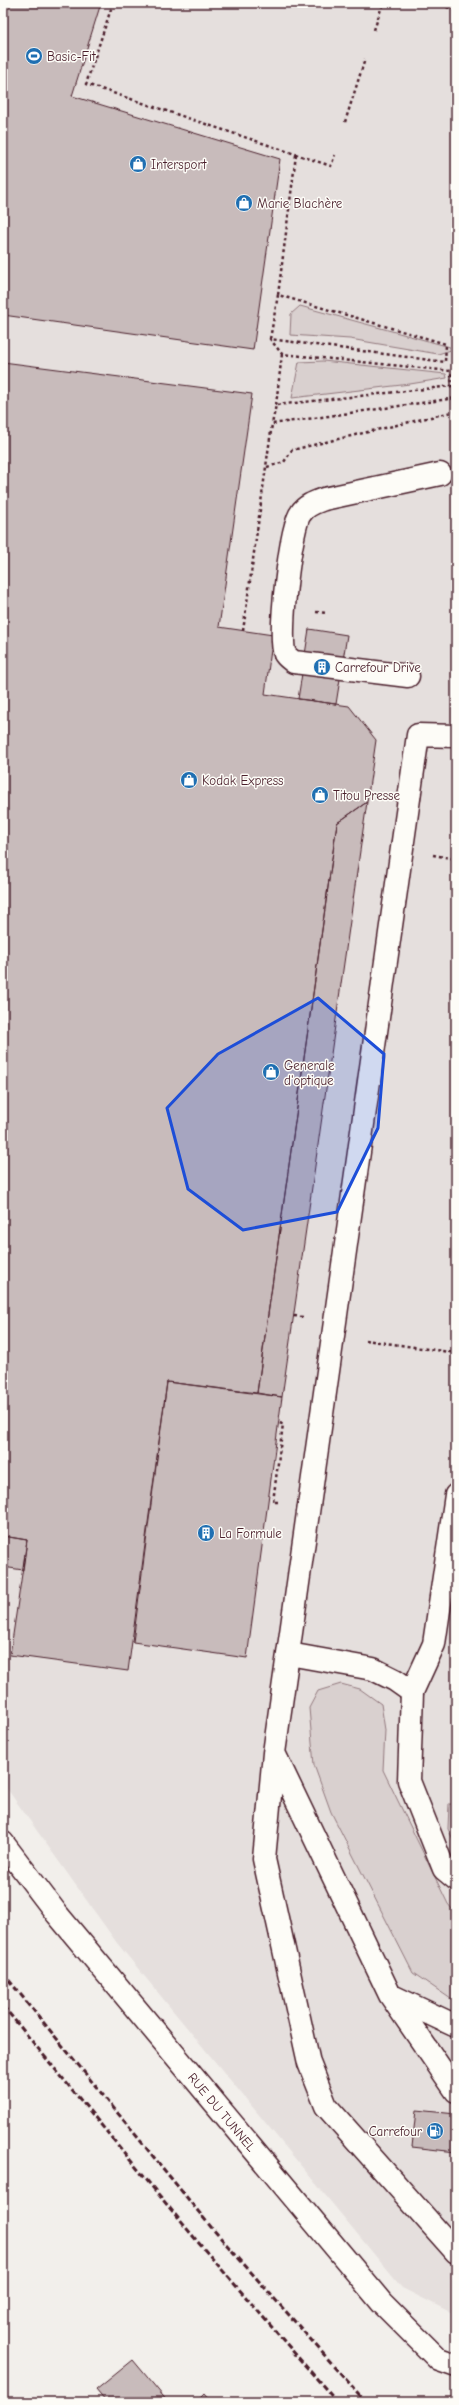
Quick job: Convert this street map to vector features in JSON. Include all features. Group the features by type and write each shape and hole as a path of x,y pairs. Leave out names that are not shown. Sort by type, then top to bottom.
{"street":[{"path":"408,676 294,662 285,654 282,642 285,590 295,522 301,512 312,504 324,500 440,474"},
{"path":"456,736 418,735 274,1753 264,1859 309,2064 326,2106 456,2252"},
{"path":"456,1494 434,1644 412,1692 409,1780 444,1869 456,1879"},
{"path":"289,1654 373,1669 395,1680 412,1692"},
{"path":"274,1753 390,1995 456,2091"},
{"name":"RUE DU TUNNEL","path":"3,1843 62,1920 382,2303 439,2360 456,2366"},
{"path":"390,1995 456,2026"}],"path":[{"path":"113,3 86,84 331,166 335,155"},
{"path":"374,30 383,3"},
{"path":"435,3 456,10"},
{"path":"346,122 365,59"},
{"path":"276,405 452,386 451,372 282,354 270,339 278,296 296,155"},
{"path":"270,339 445,362 446,344 278,296"},
{"path":"243,631 282,354"},
{"path":"272,424 456,398"},
{"path":"267,468 284,462 292,450 456,411"},
{"path":"294,1316 303,1317"},
{"path":"362,1340 456,1353"}],"highlighted area":[{"path":"318,998 384,1054 378,1128 337,1212 243,1230 188,1189 167,1108 218,1054"}],"shaded area":[{"path":"3,3 456,3 456,2315 402,2288 117,1943 3,1783"},
{"path":"300,306 450,347 451,350 438,354 350,339 290,335 291,314"},
{"path":"323,361 446,374 447,378 410,384 292,398 299,362"},
{"path":"341,1684 360,1689 381,1704 385,1730 383,1770 448,1904 456,1914 456,1997 451,1999 413,1973 331,1812 314,1765 309,1708 318,1691"},
{"path":"449,1804 456,1804 456,1845 448,1829"}],"building":[{"path":"3,3 101,3 72,96 280,159 253,350 3,315"},
{"path":"3,362 252,394 219,627 273,635 265,694 349,706 376,740 367,802 337,823 257,1393 167,1382 128,1671 10,1655 27,1540 3,1536"},
{"name":"Carrefour Drive","path":"309,629 347,635 336,704 298,699"},
{"path":"367,802 282,1397 257,1393 337,823"},
{"name":"La Formule","path":"167,1382 282,1397 247,1658 133,1642"},
{"path":"3,1536 27,1540 23,1570 3,1567"},
{"name":"Carrefour","path":"416,2110 456,2114 456,2152 412,2147"},
{"path":"133,2360 168,2402 106,2402 96,2390"},
{"path":"204,2394 211,2402 196,2402"}],"railway":[{"path":"3,1973 211,2227 366,2402"},
{"path":"3,2006 197,2241 337,2402"}],"place":[{"name":"Basic-Fit","path":"34,56"},
{"name":"Intersport","path":"138,164"},
{"name":"Marie Blachère","path":"244,203"},
{"name":"Carrefour Drive","path":"322,667"},
{"name":"Kodak Express","path":"189,780"},
{"name":"Titou Presse","path":"320,795"},
{"name":"Generale d'optique","path":"271,1072"},
{"name":"La Formule","path":"206,1533"},
{"name":"Carrefour","path":"435,2131"}]}
